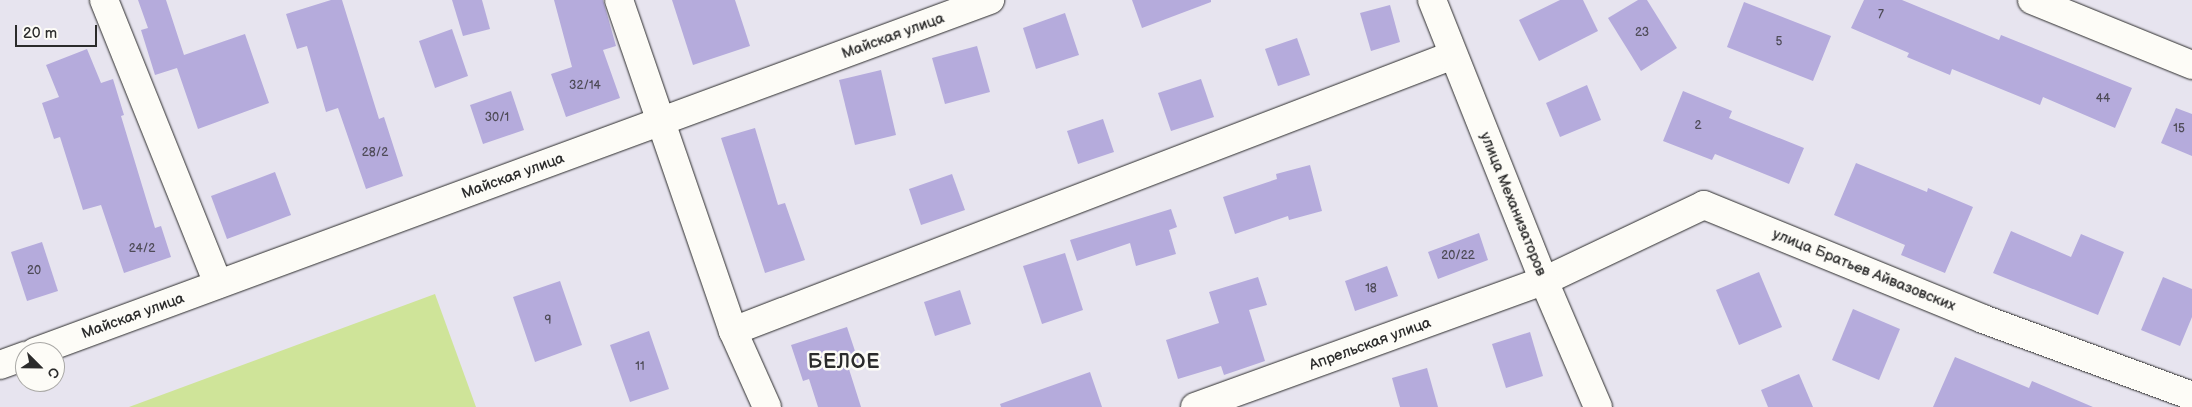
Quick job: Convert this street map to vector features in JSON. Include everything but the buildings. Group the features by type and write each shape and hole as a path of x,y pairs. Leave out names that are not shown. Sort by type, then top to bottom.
{"street":[{"path":"104,0 218,284"},
{"path":"619,0 733,331 767,407"},
{"name":"Майская улица","path":"62,342 990,0"},
{"name":"улица Механизаторов","path":"1432,0 1544,281 1598,407"},
{"path":"2032,0 2192,65"},
{"path":"733,331 1453,55"},
{"name":"улица Братьев Айвазовских","path":"1544,281 1704,204 1982,319 2192,396"},
{"name":"Апрельская улица","path":"1195,407 1544,281"},
{"path":"0,365 15,360"}],"green space":[{"path":"435,294 476,407 129,407"}],"district":[{"name":"БЕЛОЕ","path":"844,362"}]}
